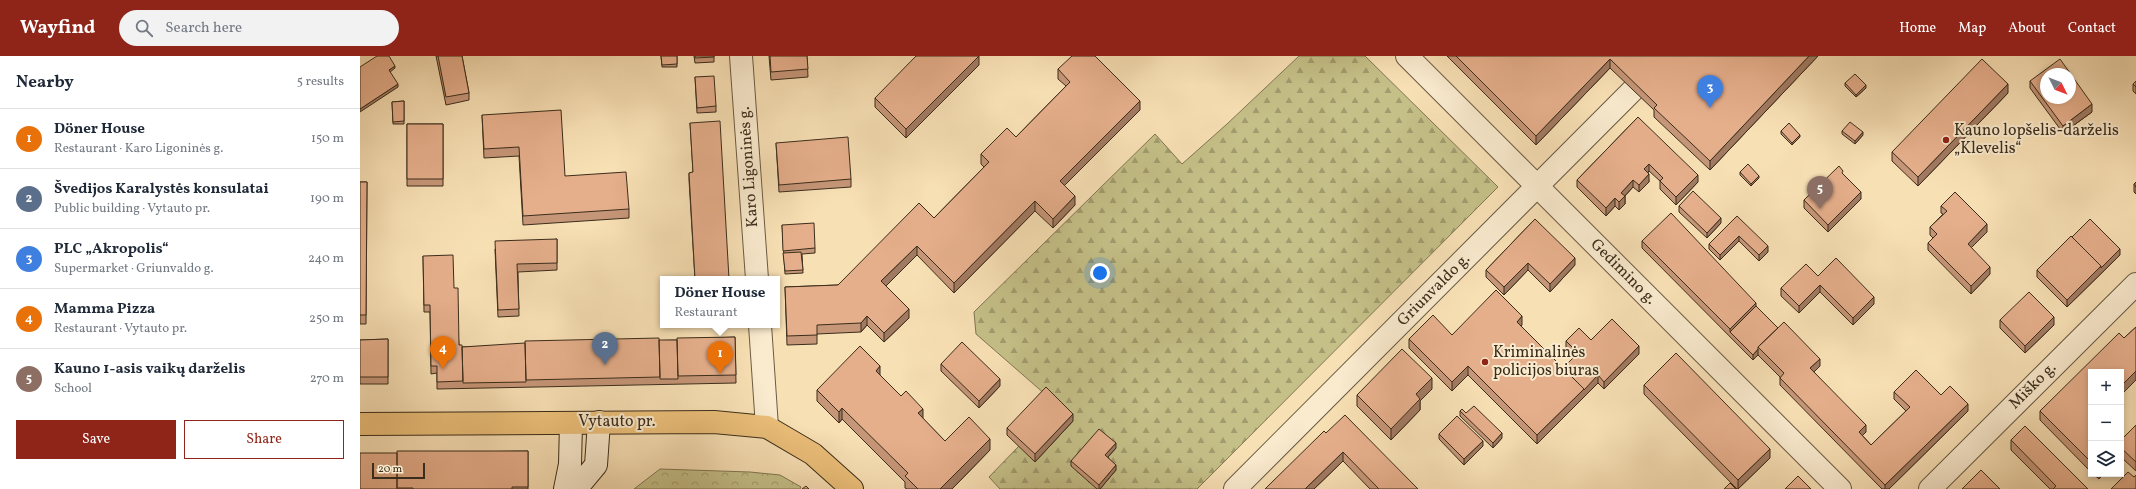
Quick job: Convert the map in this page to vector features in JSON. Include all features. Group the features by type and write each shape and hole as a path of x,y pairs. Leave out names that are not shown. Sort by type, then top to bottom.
{"main road":[{"name":"Vytauto pr.","path":"360,424 714,422 767,427 813,454 852,489"}],"street":[{"name":"Karo Ligoninės g.","path":"741,56 757,276"},
{"name":"Gedimino g.","path":"1407,56 1840,489"},
{"name":"Griunvaldo g.","path":"1235,489 1633,90"},
{"name":"Miško g.","path":"1930,489 2136,284"},
{"path":"760,328 767,427"},
{"path":"576,489 596,465 599,422"},
{"path":"565,489 570,464 571,423"}],"green space":[{"path":"1299,56 1365,56 1498,187 1197,489 1000,489 989,477 1019,446 1046,395 976,334 974,312 1155,134 1182,164"},
{"path":"660,469 750,472 780,475 801,487 800,489 634,489"}],"building":[{"path":"377,56 389,56 395,66 389,70 398,84 360,109 360,67"},
{"path":"438,56 462,56 469,93 446,97"},
{"path":"661,56 677,56 677,64 662,65"},
{"path":"695,56 714,56 714,57 695,58"},
{"path":"770,56 807,56 808,69 771,72"},
{"path":"916,56 979,56 906,129 875,98"},
{"path":"1072,56 1095,56 1140,101 1060,181 1075,196 1053,219 1035,201 954,283 917,246 881,281 909,309 884,333 867,316 861,323 817,325 817,335 787,336 785,287 838,285 919,203 934,218 989,162 981,154 1007,128 1016,137 1070,82 1058,69"},
{"path":"1456,56 1809,56 1710,161 1654,108 1657,105 1610,59 1536,136"},
{"path":"1982,59 2008,84 1918,177 1892,152"},
{"path":"2060,59 2066,68 2048,68"},
{"path":"1855,74 1866,85 1856,95 1845,83"},
{"path":"2040,74 2040,95 2030,81"},
{"path":"714,76 716,106 697,108 695,77"},
{"path":"2076,82 2092,104 2063,126 2047,104 2076,104"},
{"path":"404,101 404,121 393,122 392,102"},
{"path":"561,110 565,176 626,172 629,209 523,216 519,147 484,149 482,115"},
{"path":"1638,117 1698,175 1676,197 1660,181 1663,178 1649,164 1644,169 1649,174 1639,185 1633,180 1621,193 1625,196 1619,202 1615,198 1606,208 1577,180"},
{"path":"720,121 729,276 695,276 689,173 693,172 690,123"},
{"path":"1850,122 1863,132 1855,141 1842,131"},
{"path":"1789,123 1800,135 1792,143 1781,131"},
{"path":"407,124 443,124 443,179 407,179"},
{"path":"848,137 851,179 779,185 776,143"},
{"path":"1748,164 1759,176 1751,184 1740,172"},
{"path":"1839,166 1843,171 1842,173 1861,192 1828,225 1804,200"},
{"path":"360,182 367,182 366,315 360,315"},
{"path":"1693,191 1721,218 1707,233 1679,206"},
{"path":"1955,192 1987,224 1968,244 1990,267 1971,286 1928,243 1937,234 1930,227 1947,211 1941,206"},
{"path":"1671,213 1756,303 1730,329 1642,241"},
{"path":"1737,216 1768,246 1759,255 1739,236 1720,255 1709,244"},
{"path":"1535,219 1575,258 1550,284 1528,263 1504,287 1486,270"},
{"path":"2090,219 2120,249 2101,268 2101,266 2072,237"},
{"path":"814,223 815,248 783,251 782,225"},
{"path":"2071,236 2101,266 2067,300 2037,270"},
{"path":"557,239 557,263 517,264 519,309 498,310 495,241"},
{"path":"801,252 803,270 785,271 783,253"},
{"path":"453,255 454,288 458,288 459,345 462,345 463,381 437,382 437,366 431,366 430,305 424,305 423,256"},
{"path":"1836,258 1874,297 1853,318 1820,285 1799,306 1781,288 1806,264 1818,276"},
{"name":"Kriminalinės policijos biuras","path":"1496,290 1522,316 1517,322 1584,389 1537,435 1468,366 1452,382 1409,339 1433,315 1452,335"},
{"path":"2029,292 2054,317 2025,346 2000,320"},
{"path":"1756,306 1778,328 1758,347 1753,355 1730,332"},
{"path":"1612,319 1639,346 1604,382 1598,375 1584,390 1563,368 1578,353 1566,341 1579,328 1591,340"},
{"path":"1784,322 1820,359 1810,368 1866,425 1859,432 1871,445 1910,407 1894,392 1916,370 1941,395 1950,386 1968,404 1885,485 1780,378 1784,373 1758,347"},
{"path":"2136,327 2136,371 2124,383 2124,369 2088,369 2088,459 2040,411 2119,333 2124,338"},
{"path":"735,337 736,375 678,376 677,338"},
{"path":"659,338 660,377 526,380 525,341"},
{"path":"388,339 388,377 360,377 360,340"},
{"path":"659,340 677,340 678,379 660,379"},
{"path":"962,342 1000,379 979,401 941,364"},
{"path":"525,343 526,382 463,383 462,347"},
{"path":"860,346 880,366 876,371 901,396 906,391 923,409 918,413 945,441 969,417 990,439 940,489 918,489 905,476 908,473 842,408 839,412 817,390"},
{"path":"1402,349 1432,378 1416,394 1420,399 1391,429 1357,395"},
{"path":"1676,353 1770,449 1738,480 1644,385"},
{"path":"1046,387 1073,414 1035,454 1007,428"},
{"path":"1474,406 1502,433 1493,443 1460,411 1462,409 1466,413"},
{"path":"1345,415 1418,489 1379,489 1343,452 1305,489 1265,489 1324,431 1326,433"},
{"path":"1457,416 1483,441 1464,459 1439,434"},
{"path":"2136,425 2136,462 2124,451 2124,437"},
{"path":"2025,426 2088,489 2053,489 2056,486 2011,440"},
{"path":"1099,429 1116,443 1105,455 1116,465 1099,485 1071,461"},
{"path":"397,451 528,451 528,487 512,487 512,489 397,488"},
{"path":"360,453 397,453 397,489 360,489"},
{"path":"1981,470 2000,489 1962,489"},
{"path":"2128,472 2134,477 2136,475 2136,489 2111,489 2124,477"},
{"path":"1798,476 1811,489 1785,489"},
{"path":"1730,483 1736,489 1724,489"},
{"path":"806,486 809,489 802,489"}],"place":[{"name":"PLC „Akropolis“","path":"1710,108"},
{"name":"Kauno lopšelis-darželis „Klevelis“","path":"1946,140"},
{"name":"Kauno 1-asis vaikų darželis","path":"1820,209"},
{"name":"Kriminalinės policijos biuras","path":"1485,362"},
{"name":"Švedijos Karalystės konsulatai","path":"605,365"},
{"name":"Mamma Pizza","path":"443,369"},
{"name":"Döner House","path":"720,374"}]}
